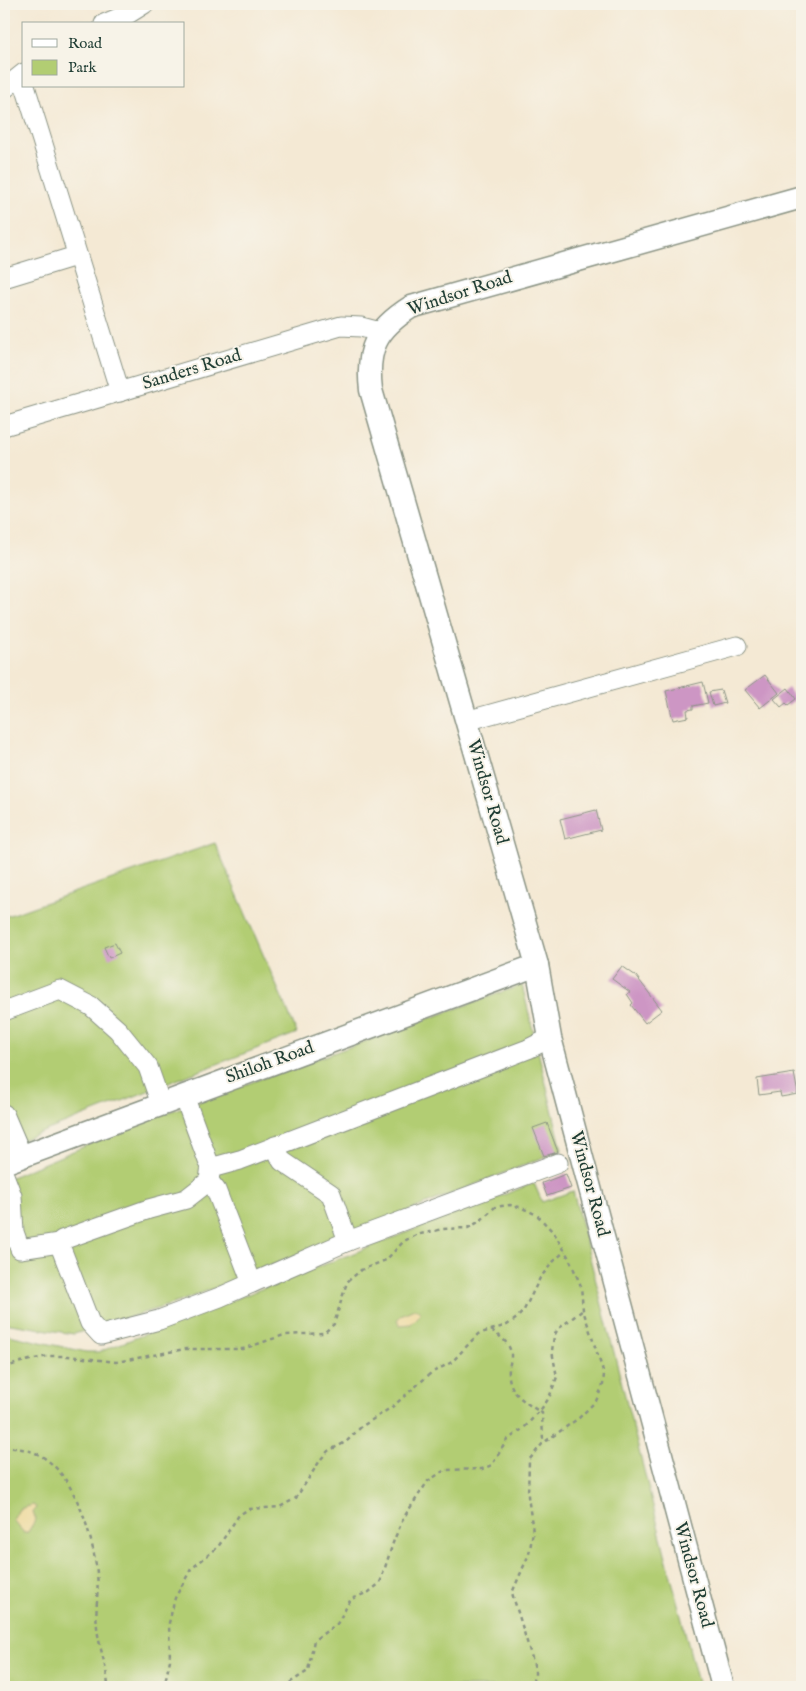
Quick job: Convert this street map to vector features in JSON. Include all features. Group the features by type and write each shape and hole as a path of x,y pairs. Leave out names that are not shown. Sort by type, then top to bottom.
{"main road":[{"name":"Windsor Road","path":"723,1687 550,1038 537,965 371,390 369,369 372,348 380,332 394,317 411,307 802,197"},
{"name":"Shiloh Road","path":"13,1159 537,965"}],"street":[{"path":"109,22 128,14 144,4"},
{"path":"4,89 22,80"},
{"path":"26,88 76,256 120,392"},
{"path":"4,278 76,256"},
{"name":"Sanders Road","path":"4,426 341,326 361,326 380,332"},
{"path":"466,721 737,646"},
{"path":"4,1011 60,990 91,1006 118,1030 148,1067 161,1104"},
{"path":"4,1175 12,1196 14,1232 20,1249 59,1243 62,1240 149,1208 186,1199 218,1166 240,1160 528,1049 550,1038"},
{"path":"184,1096 216,1190 252,1283"},
{"path":"4,1114 13,1159"},
{"path":"275,1146 282,1161 331,1194 348,1241"},
{"path":"59,1243 90,1322 101,1335 159,1320 252,1283 348,1241 558,1163"}],"path":[{"path":"4,1368 35,1358 60,1356 116,1362 185,1349 243,1349 284,1335 324,1333 334,1324 348,1282 361,1270 386,1260 404,1241 432,1231 474,1226 494,1207 502,1205 520,1207 537,1215 554,1233 565,1251 581,1286 583,1310 604,1374 601,1394 579,1418 543,1443 529,1460 528,1496 533,1532 528,1554 512,1593 534,1668 535,1676 530,1687"},
{"path":"164,1687 170,1660 169,1623 175,1598 191,1569 218,1547 239,1516 249,1509 280,1507 296,1498 320,1459 328,1451 346,1442 361,1427 392,1407 430,1373 452,1362 478,1334 507,1325 517,1318 524,1310 540,1278 565,1251"},
{"path":"284,1687 308,1671 314,1640 319,1634 337,1624 351,1599 369,1592 380,1583 397,1532 415,1498 428,1481 445,1470 482,1469 492,1465 507,1440 524,1428 549,1398 557,1377 552,1351 554,1336 558,1329 583,1310"},
{"path":"491,1330 505,1339 510,1348 512,1386 520,1397 542,1415 543,1443"},
{"path":"4,1447 32,1452 47,1459 59,1471 78,1504 94,1552 97,1576 97,1628 107,1673 108,1687"}],"green space":[{"path":"215,843 297,1033 4,1147 4,917"},
{"path":"522,985 562,1150 179,1302 74,1334 4,1323 4,1180 152,1118"},
{"path":"534,1183 542,1202 573,1191 699,1687 4,1687 4,1334 86,1352 99,1352"}],"sand":[{"path":"414,1309 420,1311 419,1316 411,1324 400,1325 397,1320 401,1315"},
{"path":"33,1505 36,1507 33,1513 36,1519 28,1532 24,1533 13,1520 19,1509"}],"building":[{"path":"765,675 779,693 760,708 745,690"},
{"path":"703,682 708,703 693,706 693,709 687,710 688,717 673,720 666,691"},
{"path":"788,688 796,699 788,705 786,703 781,707 774,699"},
{"path":"721,690 725,703 713,706 709,692"},
{"path":"596,810 601,830 565,839 560,819"},
{"path":"115,943 120,953 109,958 104,947"},
{"path":"622,966 636,976 662,1010 645,1023 631,1005 633,1003 627,994 630,992 612,979"},
{"path":"794,1073 798,1094 781,1097 780,1092 759,1095 757,1079"},
{"path":"547,1123 558,1152 544,1156 533,1128"},
{"path":"566,1174 571,1188 547,1196 542,1183"}]}
